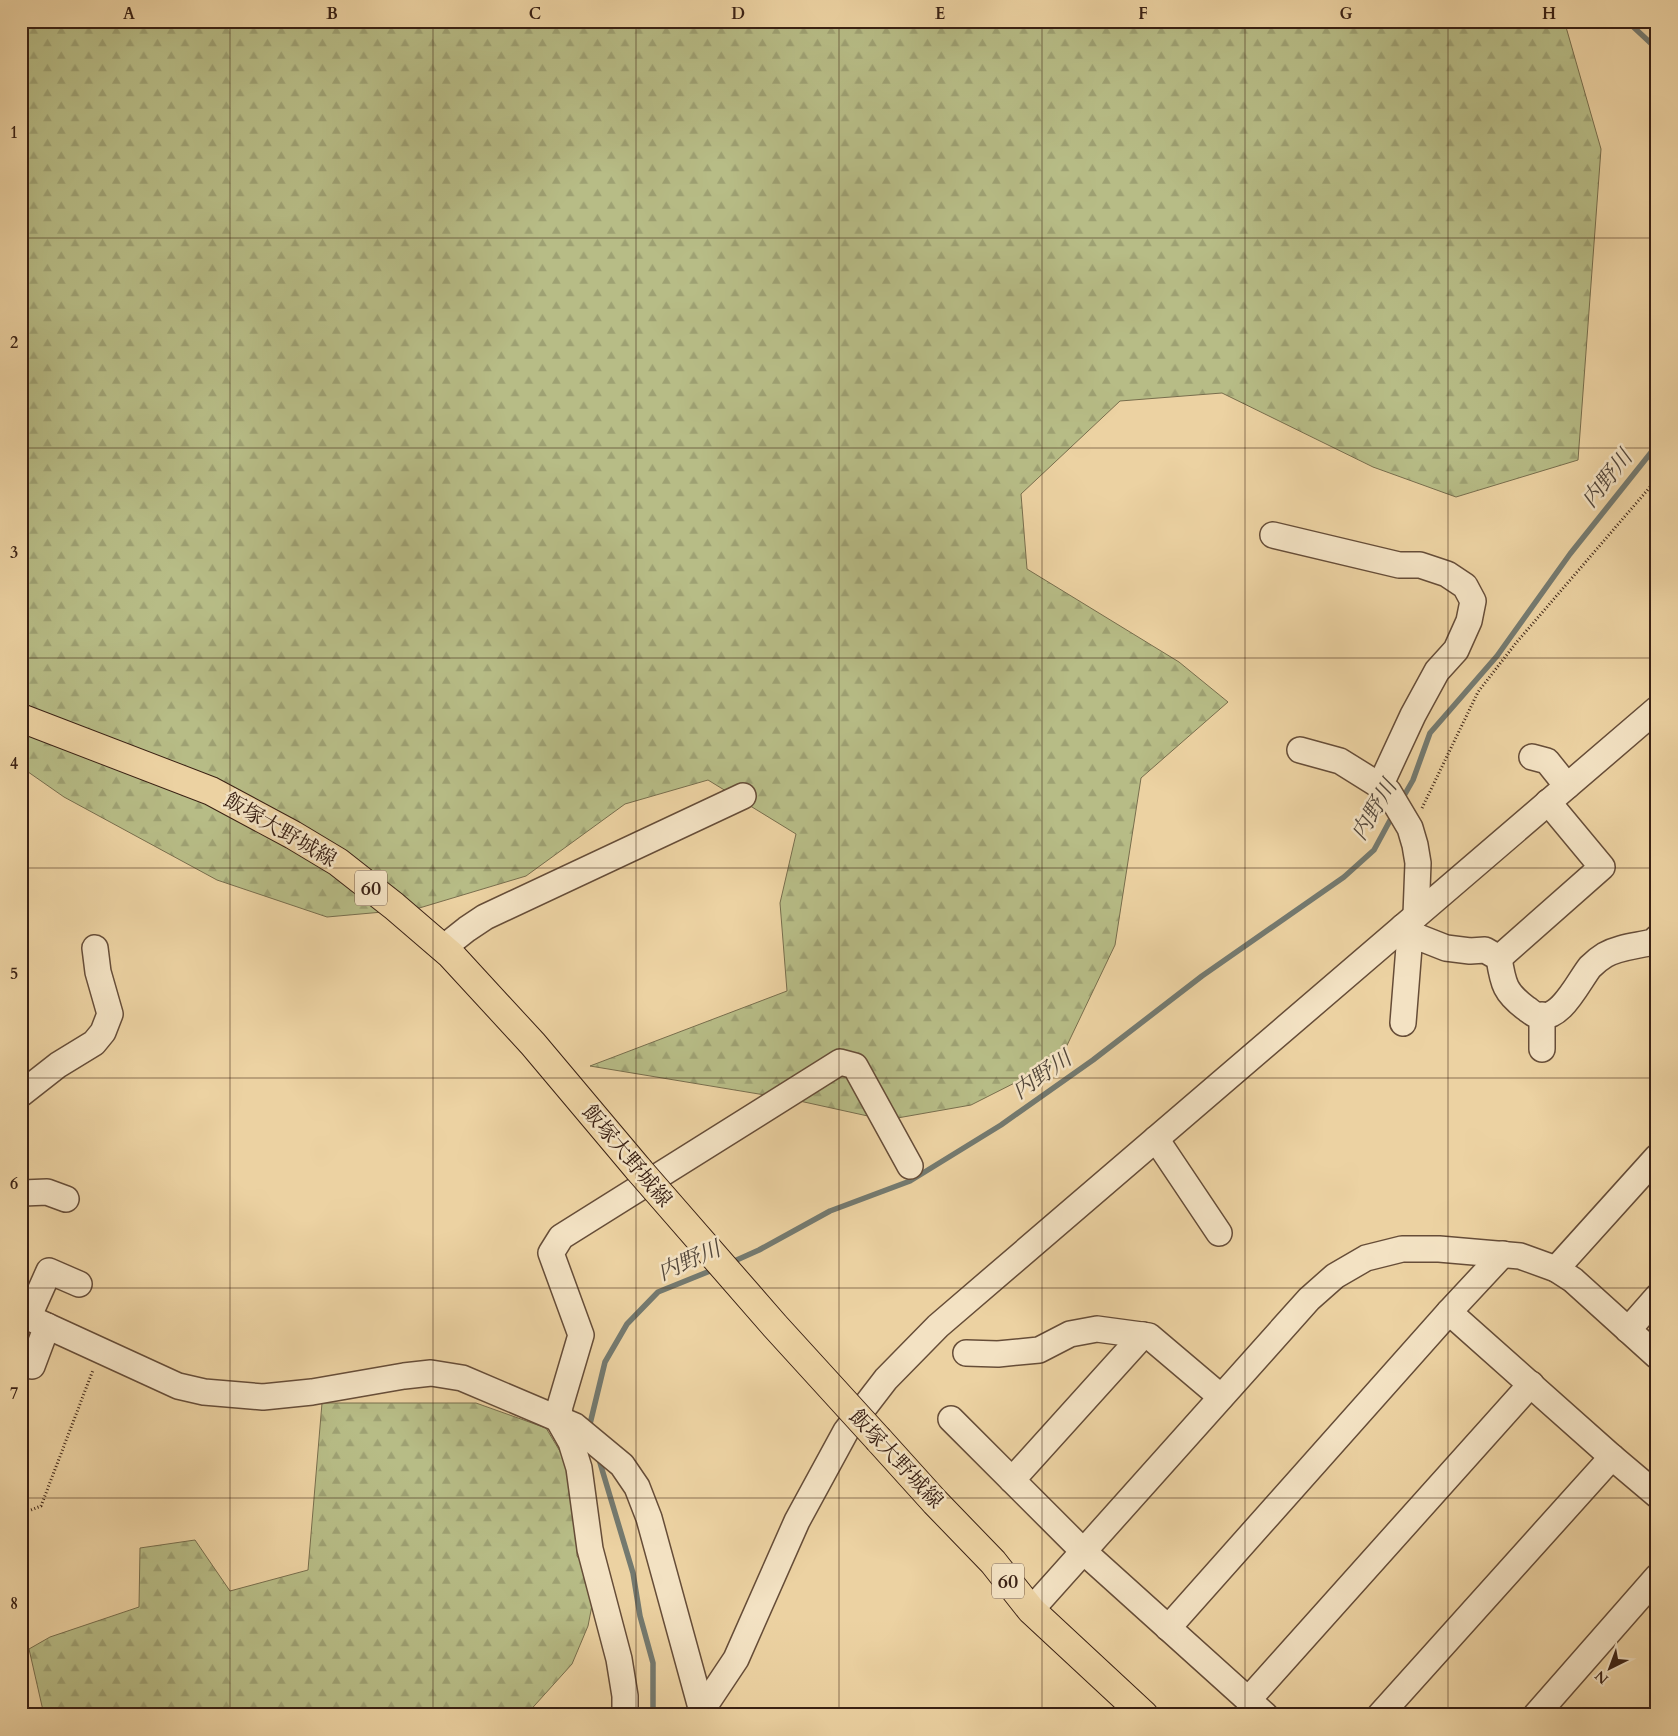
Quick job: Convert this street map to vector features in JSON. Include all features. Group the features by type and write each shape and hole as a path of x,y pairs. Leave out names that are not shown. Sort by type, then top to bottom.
{"main road":[{"name":"飯塚大野城線","path":"21,718 211,791 293,835 338,862 443,948 533,1044 639,1170 782,1334 935,1502 993,1562 1031,1610 1144,1715"}],"street":[{"path":"1273,535 1399,565 1420,565 1448,574 1465,586 1473,601 1469,621 1456,650 1437,671 1413,715 1384,788"},
{"path":"702,1712 736,1659 797,1521 830,1458 846,1431 886,1379 938,1326 1156,1139 1413,927 1548,802 1657,709"},
{"path":"1300,750 1340,761 1384,788 1411,831 1418,863 1403,1023"},
{"path":"1532,757 1547,761 1567,786"},
{"path":"443,948 485,917 743,796"},
{"path":"1498,958 1602,867 1548,802"},
{"path":"1413,927 1446,948 1470,951 1485,950 1498,958 1503,979 1510,994 1537,1016 1549,1016 1558,1010 1574,992 1591,966 1605,956 1617,950 1653,942 1657,938"},
{"path":"21,1094 58,1065 94,1043 103,1032 110,1014 98,972 95,948"},
{"path":"1542,1016 1542,1049"},
{"path":"625,1715 625,1696 619,1659 590,1550 579,1468 567,1422 560,1406 581,1335 551,1253 562,1237 840,1062 855,1066 910,1166"},
{"path":"1156,1139 1218,1233"},
{"path":"1556,1270 1657,1157"},
{"path":"21,1195 47,1192 66,1199"},
{"path":"1031,1610 1309,1299 1335,1276 1366,1258 1402,1249 1439,1249 1520,1256 1556,1270 1573,1280 1657,1356"},
{"path":"1168,1628 1449,1312 1503,1254"},
{"path":"21,1362 32,1366 32,1320 49,1271 79,1284"},
{"path":"1628,1330 1657,1297"},
{"path":"1449,1312 1612,1457 1657,1494"},
{"path":"32,1320 178,1386 204,1392 263,1397 312,1392 432,1373 462,1378 567,1422 622,1465 637,1486 650,1518 702,1712"},
{"path":"966,1353 998,1354 1039,1350 1070,1334 1097,1329 1149,1336 1221,1397"},
{"path":"1012,1480 1143,1335"},
{"path":"951,1419 1083,1551 1256,1707 1531,1384"},
{"path":"1380,1715 1612,1457"},
{"path":"1536,1715 1657,1577"}],"path":[{"path":"1411,831 1478,692 1516,643 1657,479"},
{"path":"21,1507 31,1510 41,1506 101,1350"}],"green space":[{"path":"21,21 1562,21 1566,27 1601,149 1578,460 1456,497 1373,467 1222,393 1120,401 1021,494 1027,569 1179,662 1228,702 1141,778 1115,945 1060,1060 971,1105 886,1120 795,1100 590,1066 787,991 780,903 796,834 708,780 625,804 526,876 416,909 327,917 217,880 64,797 21,767"},
{"path":"322,1403 476,1403 546,1428 567,1463 576,1507 577,1556 587,1570 594,1595 588,1626 572,1664 526,1715 44,1715 29,1649 50,1637 139,1607 140,1548 195,1540 230,1591 308,1570"}],"waterway":[{"name":"内野川","path":"1627,21 1657,49"},
{"name":"内野川","path":"1401,801 1413,780 1430,733 1497,656 1570,554 1657,445"},
{"name":"内野川","path":"730,1263 759,1250 830,1211 910,1181 1001,1125 1093,1060 1202,976 1344,877 1374,850 1394,813"},
{"name":"内野川","path":"589,1428 605,1362 627,1324 658,1292 715,1269"},
{"name":"内野川","path":"598,1456 633,1573 640,1616 653,1663 653,1715"}]}
